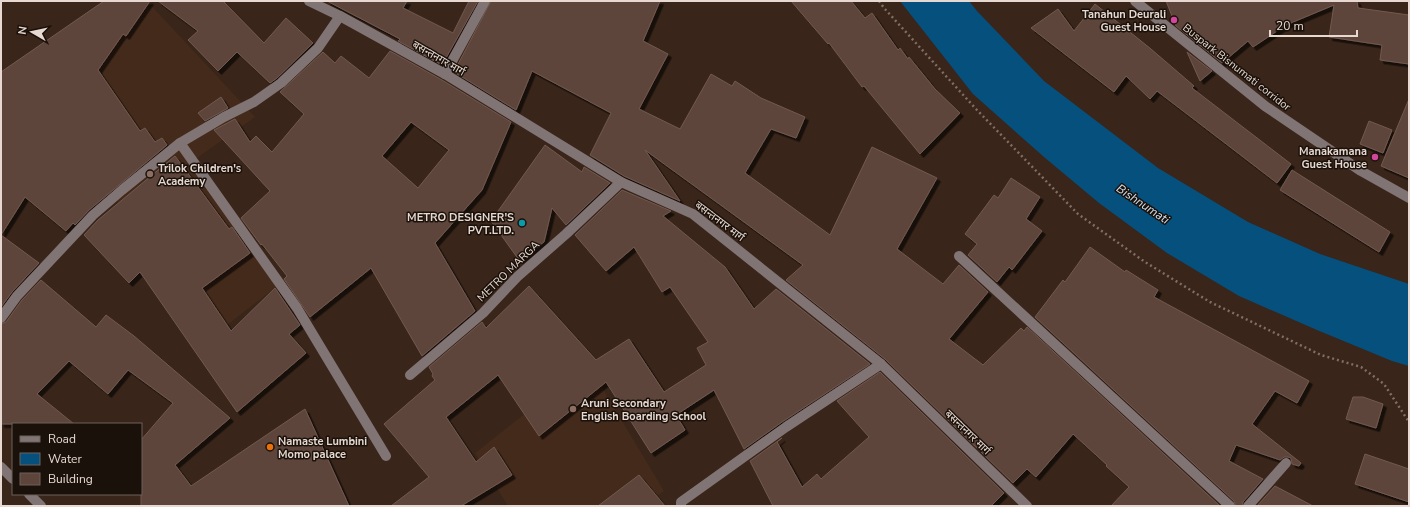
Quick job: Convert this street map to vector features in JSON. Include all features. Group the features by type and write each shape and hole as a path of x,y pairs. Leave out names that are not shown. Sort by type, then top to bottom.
{"street":[{"name":"बसन्तनगर मार्ग","path":"309,1 340,16 444,74 621,182 693,214 882,364 1027,506"},
{"path":"444,74 484,1"},
{"name":"Buspark Bisnumati corridor","path":"1135,1 1265,106 1361,171 1409,198"},
{"path":"1,318 17,296 93,215 180,144 224,117 254,102 281,83 318,48 340,16"},
{"path":"180,144 293,302 386,456"},
{"name":"METRO MARGA","path":"410,375 482,313 517,277 566,234 621,182"},
{"path":"959,256 1230,506"},
{"path":"681,506 681,502 786,427 882,364"},
{"path":"1248,506 1286,463"},
{"path":"1,467 12,478"},
{"path":"30,495 41,506"}],"path":[{"path":"879,1 976,109 1078,214 1145,262 1210,302 1321,355 1361,367 1384,384 1409,422"}],"shaded area":[{"name":"Trilok Children's Academy","path":"147,1 255,117 190,163 281,283 212,337 107,186 67,106"},
{"name":"Aruni Secondary English Boarding School","path":"588,364 664,491 644,506 508,506 475,453"}],"water":[{"name":"Bishnumati","path":"900,1 969,1 1044,81 1158,168 1248,222 1320,254 1409,284 1409,366 1392,361 1239,296 1167,253 1099,203 973,94"}],"building":[{"path":"104,1 150,1 126,36 123,34 98,70 140,131 145,128 155,142 162,138 167,145 89,210 75,225 73,223 66,231 25,197 1,235 1,72"},
{"path":"158,1 223,1 264,43 286,18 313,43 270,83 237,52 218,71 188,40 198,31"},
{"path":"327,1 407,1 403,8 453,33 469,1 478,1 442,65 398,41 400,39"},
{"path":"491,1 660,1 643,41 668,54 639,109 680,129 711,74 732,86 735,81 761,98 805,117 796,138 771,129 745,173 830,235 872,147 937,178 897,249 943,284 959,265 988,292 949,339 983,365 1021,328 1024,331 1027,327 1220,506 1111,506 1129,487 1073,434 1036,477 1027,469 1013,483 885,359 786,280 803,265 645,150 680,201 624,176 590,155 611,113 532,71 516,110 454,72"},
{"path":"791,1 851,1 865,18 872,13 898,50 900,48 908,59 909,57 935,89 960,113 920,154 864,86 862,87 829,43 828,44"},
{"path":"1166,1 1357,1 1358,8 1409,15 1409,64 1380,60 1382,45 1329,37 1334,5 1286,25 1253,47 1248,41 1222,63 1176,26"},
{"path":"1095,4 1194,86 1192,88 1291,164 1277,183 1157,91 1150,99 1126,76 1114,92 1031,28 1058,9 1074,31"},
{"path":"390,51 442,80 511,122 482,190 435,243 475,311 422,356 371,268 310,317 284,279 287,276 241,218 270,191 214,130 235,119 250,142 256,136 272,152 304,114 280,92 323,52 335,63 341,56 369,78","holes":["411,122 449,150 418,188 382,156"]},
{"path":"1187,52 1212,71 1200,81"},
{"path":"221,97 228,108 205,121 198,113"},
{"path":"1409,99 1409,178 1381,166"},
{"path":"1369,121 1392,130 1383,153 1360,144"},
{"path":"545,145 582,172 584,167 610,183 566,225 552,208 544,242 519,260 491,221"},
{"path":"175,156 229,229 232,227 250,253 202,288 231,331 275,288 300,325 289,334 306,353 237,412 140,272 129,283 84,235 98,220"},
{"path":"1292,170 1390,232 1379,252 1280,190"},
{"path":"1011,178 1040,197 1026,219 1042,231 1012,270 1009,267 997,282 968,255 977,244 965,234 994,195 998,198"},
{"path":"622,190 671,211 663,216 725,267 754,309 776,289 870,364 744,449 714,390 676,415 685,430 651,453 606,382 539,436 498,375 446,417 476,462 494,447 512,475 461,506 391,506 429,477 384,424 435,380 429,367 482,322 486,328 529,286 596,360 629,339 664,392 706,365 697,348 708,342 670,287 662,292 634,247 606,271 575,235"},
{"path":"1,235 39,263 12,292 1,307"},
{"path":"1090,247 1125,272 1126,270 1158,290 1154,297 1309,381 1297,403 1275,391 1252,424 1301,463 1299,466 1292,464 1291,458 1288,457 1284,457 1280,460 1236,445 1229,461 1263,479 1243,502 1242,506 1236,506 1234,501 1035,317 1063,280 1065,282"},
{"path":"41,280 96,327 106,315 134,336 230,418 175,465 191,486 305,409 349,506 141,506 142,439 173,403 128,370 108,394 69,361 37,394 73,423 1,424 1,324 6,322 22,300"},
{"path":"880,372 1004,493 991,506 773,506 750,461 782,438 777,442 802,487 817,474 821,479 869,437 837,401"},
{"path":"1353,397 1363,397 1383,404 1376,428 1346,419"},
{"path":"1365,454 1409,469 1409,502 1355,484"},
{"path":"639,475 665,506 598,506"},
{"path":"1275,486 1313,506 1257,506"}],"place":[{"name":"Tanahun Deurali Guest House","path":"1174,20"},
{"name":"Manakamana Guest House","path":"1375,157"},
{"name":"Trilok Children's Academy","path":"150,174"},
{"name":"METRO DESIGNER'S PVT.LTD.","path":"522,223"},
{"name":"Aruni Secondary English Boarding School","path":"573,409"},
{"name":"Namaste Lumbini Momo palace","path":"270,447"}]}
